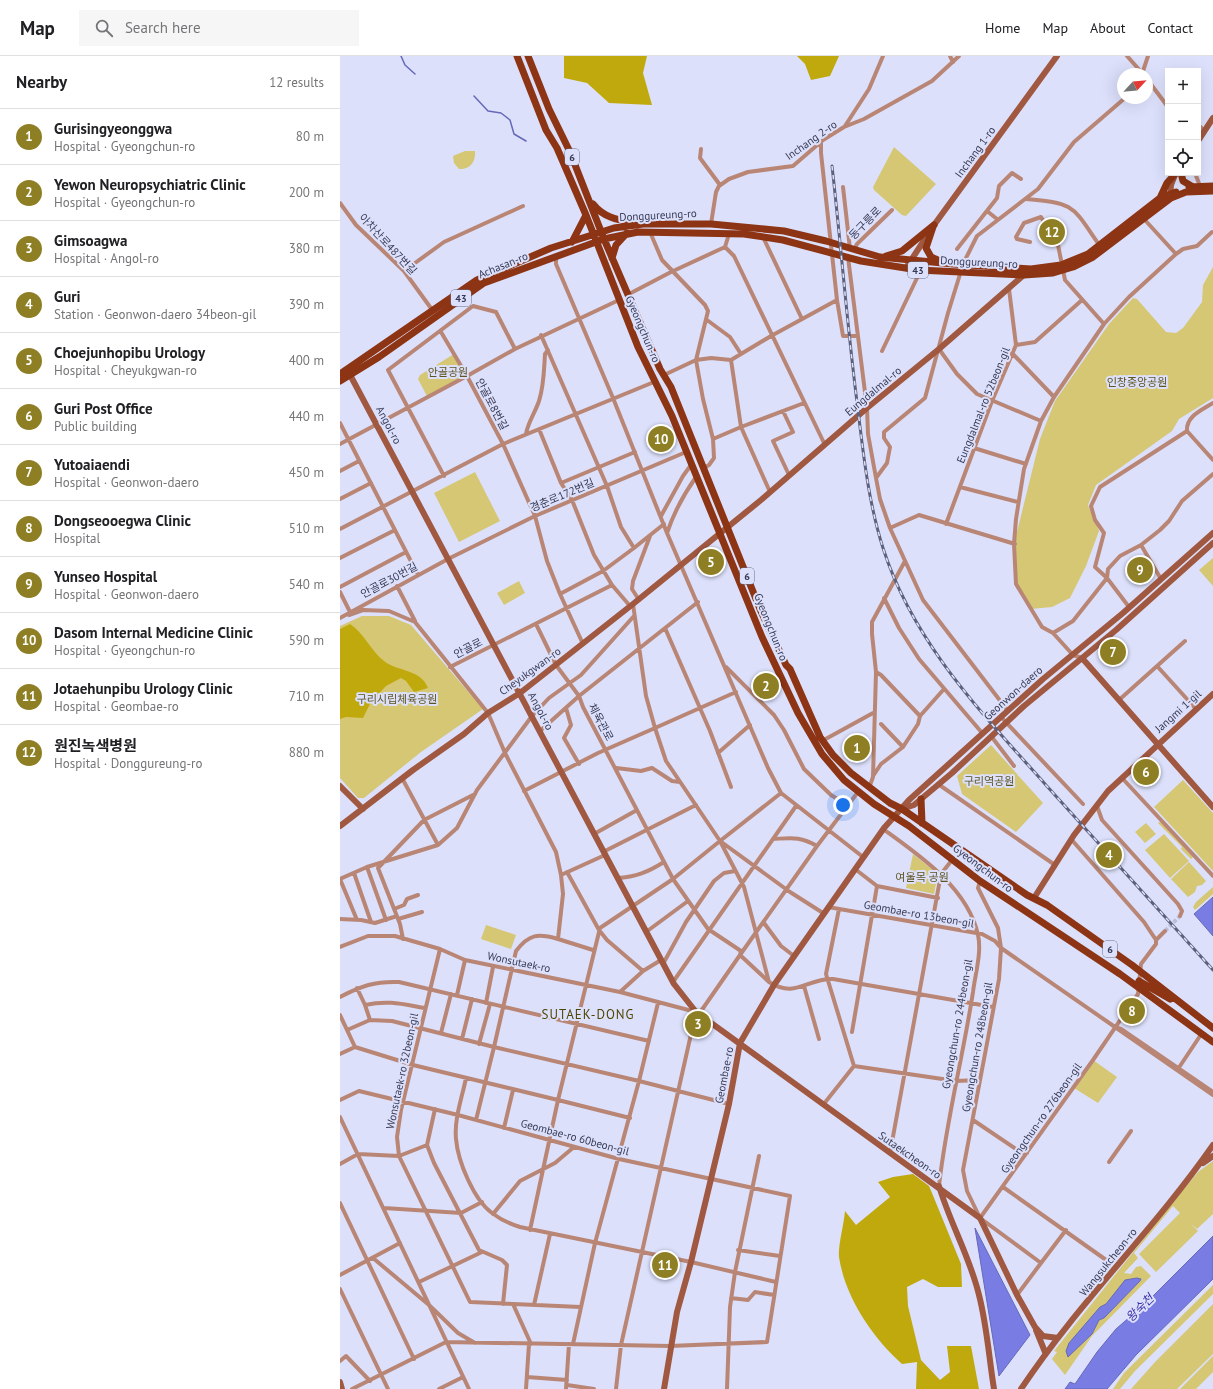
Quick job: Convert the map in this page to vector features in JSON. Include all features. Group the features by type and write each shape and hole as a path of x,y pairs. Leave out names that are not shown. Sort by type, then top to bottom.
{"main road":[{"name":"Gyeongchun-ro","path":"517,56 546,130 557,148 586,215 618,300 654,382 672,416 691,465 721,533 762,637 798,713 822,754 844,780 858,792 894,818 909,826 980,880 1139,985 1213,1042"},
{"name":"Gyeongchun-ro","path":"528,56 590,199 602,235 664,375 671,387 760,609 822,740 833,755 869,788 1027,895 1047,905 1139,971 1213,1028"},
{"path":"1160,198 1167,183 1174,176"},
{"path":"1179,176 1183,181 1196,186"},
{"name":"Donggureung-ro","path":"953,264 962,268 1024,275 1061,268 1093,257 1144,219 1170,196 1196,186 1213,186"},
{"name":"Donggureung-ro","path":"602,235 650,232 729,234 763,237 783,240 832,252 861,261 918,270 962,268 1061,268 1100,246 1160,198 1186,192 1213,192"},
{"path":"590,199 598,210 610,218 643,224"},
{"path":"572,242 586,215"},
{"name":"Donggureung-ro","path":"602,235 614,228 643,224 711,224 784,231 880,257"},
{"path":"880,257 902,250 934,225"},
{"path":"934,225 926,244 928,254 934,259 953,264"},
{"path":"612,258 616,245 628,233"},
{"name":"Achasan-ro","path":"340,374 348,372 436,317 484,283 556,256 602,235"},
{"name":"Achasan-ro","path":"340,381 348,372 432,310 477,280 572,242 594,238"},
{"path":"880,257 953,264"},
{"path":"921,799 922,823"},
{"name":"Gyeongchun-ro","path":"1139,985 1189,1010"}],"street":[{"path":"844,127 869,89 883,56"},
{"path":"950,56 953,62"},
{"name":"Inchang 2-ro","path":"720,185 729,179 748,172 793,166 821,142 844,127 861,120 918,89 936,77 959,56"},
{"name":"Inchang 1-ro","path":"906,268 934,225 1057,56"},
{"path":"1127,56 1137,68"},
{"path":"1144,68 1148,56"},
{"path":"1153,87 1166,104"},
{"path":"876,478 887,464 890,447 884,438 884,432 925,398 962,268 977,236 997,219 1038,189 1074,142 1118,104"},
{"path":"1199,104 1198,125 1204,131"},
{"path":"1199,140 1213,118"},
{"path":"821,142 820,153 837,300 843,336 858,336"},
{"path":"701,149 700,158 720,185 716,192 711,224"},
{"path":"956,250 997,198 998,186 1003,179 1012,173 1021,179"},
{"path":"1170,196 1176,176"},
{"path":"1195,176 1196,186"},
{"path":"842,187 852,250"},
{"path":"1026,199 1056,202 1072,209 1081,217 1100,246"},
{"name":"아차산로487번길","path":"340,202 356,225 404,271 436,317"},
{"path":"404,271 444,242 524,206"},
{"name":"동구릉로","path":"852,250 892,210"},
{"path":"987,211 997,219"},
{"path":"1030,242 1018,239 1016,237 1024,224 1041,217 1058,245 1064,280 1104,324"},
{"path":"1144,219 1176,254"},
{"path":"650,232 662,260 671,272 705,305 708,312 696,360 713,439 714,458 709,465 704,468"},
{"path":"1212,232 1197,246 1183,249 1176,254 1129,297 1104,324 1054,397 1041,421 1026,464 1018,502 1015,544 1016,584 1042,627 1053,633 1073,655 1082,658 1213,807"},
{"path":"725,248 729,234"},
{"path":"763,237 802,319"},
{"path":"629,294 671,272 725,248"},
{"path":"725,248 734,256 825,445"},
{"path":"556,256 556,264 613,398 667,533 781,793 863,857"},
{"path":"848,257 867,408 868,434 880,499 890,528 923,600 1008,711"},
{"name":"Eungdalmal-ro","path":"728,528 867,408 1010,289 1031,269"},
{"path":"882,351 918,276 918,270"},
{"name":"Eungdalmal-ro 52beon-gil","path":"946,524 992,401 1016,345 1010,289"},
{"path":"441,332 467,376 541,335 618,300"},
{"path":"664,375 696,360 711,358 731,360 772,335 837,300"},
{"path":"1016,345 1035,342 1082,300"},
{"path":"444,476 388,370 441,332 473,306 496,312 515,349"},
{"path":"707,320 730,338 741,354"},
{"path":"541,335 607,486 621,527 634,548"},
{"path":"939,349 957,374 977,394 1041,421"},
{"path":"526,434 531,417 539,401 543,384 545,354 548,350"},
{"path":"1012,353 1054,397"},
{"path":"731,360 741,427 770,492"},
{"name":"Angol-ro","path":"348,372 673,982 698,1013 740,1043"},
{"name":"안골로8번길","path":"340,444 467,376 503,444 654,382"},
{"path":"713,439 804,403"},
{"path":"1212,457 1187,431 1186,425 1194,415 1213,403"},
{"path":"783,411 793,432 774,441 790,475"},
{"path":"340,423 418,575"},
{"path":"539,428 561,483 572,500 586,537 603,571 612,585 634,604"},
{"path":"1129,607 1106,578 1095,567 1104,533 1095,520 1091,506 1100,487 1187,431"},
{"path":"340,529 503,444 535,516 547,561 566,608 583,644"},
{"path":"974,448 1026,464"},
{"path":"561,483 635,452"},
{"name":"경춘로172번길","path":"448,559 535,516 607,486 642,469 686,452"},
{"path":"340,471 359,461"},
{"path":"661,516 683,476 691,465"},
{"path":"1053,633 1073,622 1106,578 1108,569 1120,556 1141,545 1169,522 1182,501 1213,474"},
{"path":"667,533 674,514 687,490 697,477"},
{"path":"340,499 370,483"},
{"path":"960,487 1018,502"},
{"path":"890,528 919,515 1015,544"},
{"path":"560,594 603,571 664,524"},
{"name":"Cheyukgwan-ro","path":"340,826 402,778 464,734 488,713 520,693 728,528"},
{"path":"340,558 395,530"},
{"name":"Geonwon-daero","path":"902,809 909,800 1043,679 1129,607 1213,533"},
{"path":"650,536 633,582 632,589 634,616 646,696 666,761 720,840 744,887 756,935 772,983 783,989 804,986 828,979 971,1002 993,1007"},
{"name":"Geonwon-daero","path":"902,809 914,805 1061,674 1082,658 1213,543"},
{"path":"1141,545 1161,579"},
{"path":"340,587 406,552"},
{"name":"안골로30번길","path":"342,617 448,559"},
{"path":"873,777 873,713 876,672 872,622 904,561"},
{"name":"안골로","path":"450,667 612,585"},
{"path":"397,586 415,622 488,713 505,753 556,852 563,894 558,939"},
{"path":"340,592 350,612"},
{"path":"884,598 909,645 944,689 983,734"},
{"path":"540,731 579,696 698,602"},
{"path":"342,617 363,610 390,611 415,622"},
{"path":"357,920 340,879 366,867 438,845 457,828 475,794 532,716 549,698 570,684 587,669 634,616"},
{"name":"체육관로","path":"536,624 556,665 579,696 583,707 673,879 710,930 741,952 740,955 772,983"},
{"path":"665,628 701,708 731,787"},
{"path":"1119,700 1185,641"},
{"path":"725,665 774,715 784,730 804,769 831,795 847,805"},
{"path":"1158,666 1196,709"},
{"path":"876,672 881,675 920,716"},
{"path":"869,788 873,777 881,764 904,747 918,724 920,716 944,689"},
{"path":"524,791 562,773 606,749 736,692"},
{"name":"Jangmi 1-gil","path":"1034,898 1071,840 1097,805 1157,744 1213,694"},
{"path":"566,708 571,725 564,738 579,764"},
{"path":"822,740 873,713"},
{"path":"1001,717 1083,804"},
{"path":"881,724 904,747"},
{"path":"718,753 750,725"},
{"path":"991,736 1014,766"},
{"path":"616,768 641,771 652,768 672,781 680,782"},
{"path":"402,778 438,845"},
{"path":"1122,778 1213,876"},
{"path":"938,784 1055,865"},
{"path":"340,786 363,809"},
{"path":"616,1389 621,1345 641,1252 678,1090 698,1013 735,961 756,935 817,846 858,792"},
{"path":"530,1230 548,1140 593,950 600,928 673,879 720,840 781,793"},
{"path":"403,939 397,917 378,868 424,820 475,794"},
{"path":"561,876 696,805"},
{"path":"1097,805 1102,820 1178,904 1182,911 1180,916"},
{"path":"673,982 796,806"},
{"name":"Geombae-ro","path":"664,1389 676,1312 691,1262 728,1104 740,1043 772,983 794,956 882,829 902,809"},
{"path":"594,834 636,810"},
{"name":"Gyeongchun-ro 244beon-gil","path":"882,829 941,874 959,896 978,933 978,956 971,1002 956,1081 939,1186"},
{"path":"773,839 797,837 817,846"},
{"path":"720,840 787,890 823,913"},
{"path":"1071,840 1144,922 1156,940"},
{"path":"890,1153 906,1074 941,874 952,860"},
{"path":"617,878 632,877 644,874 664,862"},
{"path":"366,867 386,920"},
{"path":"854,869 877,886 938,898"},
{"path":"620,992 643,971 662,962 686,922 714,881 724,873 735,870"},
{"path":"567,872 599,931 607,940 643,971"},
{"path":"354,873 372,922"},
{"name":"Gyeongchun-ro 248beon-gil","path":"980,880 978,888 998,928 1001,948 998,979 964,1166 964,1177 972,1203 980,1218"},
{"path":"852,1032 877,886"},
{"path":"394,909 404,906 407,899 418,895"},
{"path":"646,932 688,901"},
{"name":"Geombae-ro 13beon-gil","path":"828,907 978,933 995,940 1001,948"},
{"path":"838,909 826,974 854,1066"},
{"path":"341,918 375,923 422,912"},
{"path":"764,923 781,946 794,956"},
{"path":"1139,985 1139,971 1141,964 1156,944 1156,940 1165,931"},
{"name":"Wonsutaek-ro","path":"341,946 368,936 395,936 440,949 465,960 512,971 620,992 698,1013"},
{"path":"476,1120 516,951 524,941 533,936 558,939 593,950"},
{"path":"340,941 341,946"},
{"path":"1001,948 1115,1027 1121,1029 1213,1095"},
{"name":"Wonsutaek-ro 32beon-gil","path":"440,949 425,1008 413,1065 403,1101 397,1137 399,1156 470,1302 504,1304"},
{"path":"457,996 465,960"},
{"path":"479,1044 488,1003 493,967"},
{"path":"340,997 357,988 381,981 399,982 430,988 503,1008 648,1042"},
{"name":"Gyeongchun-ro 276beon-gil","path":"980,1218 1138,994 1139,985"},
{"path":"804,986 819,1039"},
{"path":"357,988 370,1020"},
{"path":"441,1034 451,994"},
{"path":"462,1039 472,999"},
{"path":"365,1005 381,1002 394,1002 425,1008"},
{"path":"594,1389 567,1387 571,1344 595,1243 630,1118 658,1003"},
{"path":"340,1016 355,1047"},
{"path":"347,1030 370,1020 392,1021 494,1048 678,1090 728,1104"},
{"path":"1178,1069 1202,1033"},
{"name":"Sutaekcheon-ro","path":"740,1043 823,1105 939,1186 945,1207 962,1246 979,1295 994,1389"},
{"path":"340,1054 355,1047 413,1065 630,1118"},
{"path":"854,1066 956,1081 979,1080"},
{"path":"823,1105 854,1066"},
{"path":"1178,1069 1213,1092"},
{"path":"466,1078 458,1115 456,1140 463,1166 475,1193 492,1214 505,1222 530,1230 691,1262 776,1282"},
{"path":"504,1128 513,1090"},
{"name":"Geombae-ro 60beon-gil","path":"340,1100 359,1091 458,1115 619,1159 790,1196 780,1256"},
{"path":"435,1109 427,1145 434,1163 482,1252 502,1260 507,1265 504,1304 580,1307"},
{"path":"340,1117 469,1389"},
{"path":"973,1120 1022,1153 1027,1153"},
{"path":"1109,1162 1131,1131"},
{"path":"340,1164 358,1154 399,1156 427,1145"},
{"name":"Wangsukcheon-ro","path":"1021,1389 1046,1352 1200,1165 1211,1154 1213,1145"},
{"path":"492,1214 520,1181 555,1163 574,1147"},
{"path":"727,1389 728,1343 738,1250 759,1156"},
{"path":"939,1186 1041,1263"},
{"path":"1003,1187 1066,1230 1109,1262"},
{"path":"945,1207 949,1200 954,1198"},
{"path":"384,1208 461,1214 482,1202"},
{"path":"340,1203 414,1359"},
{"path":"340,1217 346,1216"},
{"path":"980,1218 1046,1352"},
{"path":"1017,1295 1066,1230"},
{"path":"534,1305 550,1234"},
{"path":"340,1274 400,1243"},
{"path":"352,1389 382,1376 446,1342 670,1346 767,1342 780,1256 738,1250"},
{"path":"419,1282 482,1252"},
{"path":"373,1258 429,1305 458,1333 477,1343"},
{"path":"340,1289 388,1389"},
{"path":"732,1298 748,1300 755,1292 774,1295"},
{"path":"513,1304 530,1344 526,1389"},
{"path":"1035,1327 1043,1336 1058,1338"},
{"path":"340,1361 346,1356 370,1381"},
{"path":"527,1377 567,1380"},
{"path":"439,1389 463,1378"},
{"path":"340,1382 342,1389"}],"green space":[{"path":"894,147 936,184 906,216 902,215 874,190 873,187"},
{"path":"465,151 475,151 473,162 469,167 459,169 454,163 453,156"},
{"name":"인창중앙공원","path":"1213,267 1213,398 1179,419 1172,431 1096,485 1088,505 1099,531 1086,566 1070,598 1052,607 1031,609 1016,584 1014,544 1040,439 1055,401 1109,324 1133,298 1137,299 1166,332 1176,333 1183,328 1202,302 1203,285"},
{"name":"안골공원","path":"454,354 467,376 428,398 418,379 420,375"},
{"path":"475,472 500,521 459,542 434,493"},
{"path":"1213,558 1213,586 1199,570"},
{"path":"519,581 525,593 504,605 497,593"},
{"name":"구리시립체육공원","path":"362,616 389,616 411,625 483,709 421,752 364,798 358,798 340,778 340,626"},
{"name":"구리역공원","path":"991,745 1043,803 1016,832 962,794 957,776"},
{"path":"1183,780 1213,813 1213,871 1154,807"},
{"path":"1161,821 1193,857 1191,859 1181,849 1182,847 1158,823"},
{"path":"1146,823 1156,834 1145,843 1135,832"},
{"path":"1164,834 1189,861 1170,878 1145,850"},
{"name":"여울목 공원","path":"913,854 938,874 934,894 906,888"},
{"path":"1189,862 1206,881 1202,885 1197,886 1195,892 1188,897 1171,879"},
{"path":"1213,887 1213,894 1195,910 1193,907 1196,902"},
{"path":"486,925 516,935 511,949 481,939"},
{"path":"1093,1060 1117,1077 1098,1103 1074,1088"},
{"path":"1213,1161 1213,1214 1197,1229 1191,1224 1198,1231 1156,1272 1139,1254 1180,1213 1173,1206 1134,1253 1138,1258 1124,1273 1131,1274 1136,1267 1141,1266 1151,1276 1092,1336 1065,1375 1052,1359 1057,1352 1054,1351 1198,1172"},
{"path":"1213,1285 1213,1294 1135,1371 1120,1389 1113,1389 1124,1373"},
{"path":"1213,1304 1213,1354 1177,1389 1131,1389 1155,1362"},
{"path":"1213,1356 1213,1372 1196,1389 1180,1389"}],"shaded area":[{"path":"564,56 647,56 643,73 652,105 609,103 587,83 564,78"},
{"path":"797,56 839,56 830,76 811,80 805,64"},
{"path":"350,624 359,632 379,657 390,665 420,677 428,688 414,692 406,681 401,678 386,686 371,702 363,718 346,717 340,719 340,629"},
{"path":"1213,897 1213,936 1194,914"},
{"path":"913,1174 929,1186 961,1264 962,1287 938,1287 923,1279 907,1287 908,1306 921,1360 940,1380 950,1372 947,1346 971,1346 979,1389 916,1389 917,1362 902,1364 880,1342 870,1329 854,1301 842,1272 839,1252 845,1211 856,1225 890,1197 878,1182 893,1177"},
{"path":"975,1228 1030,1335 999,1376"},
{"path":"1213,1236 1213,1279 1136,1355 1107,1389 1065,1389 1070,1382 1075,1384 1097,1352 1116,1329 1147,1302"},
{"path":"1137,1278 1141,1279 1140,1281 1104,1318 1099,1320 1092,1334 1068,1357 1066,1351 1069,1343 1100,1307 1106,1304 1125,1280"}],"waterway":[{"path":"401,56 405,65 415,74"},
{"path":"474,96 488,111 501,113 510,120 514,134 526,141"}],"tunnel":[{"path":"1165,931 1180,916"}],"railway":[{"path":"832,166 861,439 873,512 883,548 896,582 912,614 951,674 997,730 1213,970"}],"place":[{"name":"원진녹색병원","path":"1052,232"},
{"name":"Dasom Internal Medicine Clinic","path":"661,439"},
{"name":"Choejunhopibu Urology","path":"711,562"},
{"name":"Yunseo Hospital","path":"1140,570"},
{"name":"Yutoaiaendi","path":"1113,652"},
{"name":"Yewon Neuropsychiatric Clinic","path":"766,686"},
{"name":"Gurisingyeonggwa","path":"857,748"},
{"name":"Guri Post Office","path":"1146,772"},
{"name":"Guri","path":"1109,855"},
{"name":"Dongseooegwa Clinic","path":"1132,1011"},
{"name":"Gimsoagwa","path":"698,1024"},
{"name":"Jotaehunpibu Urology Clinic","path":"665,1265"}],"district":[{"name":"SUTAEK-DONG","path":"588,1014"}],"water label":[{"name":"왕숙천","path":"1140,1308"}]}
